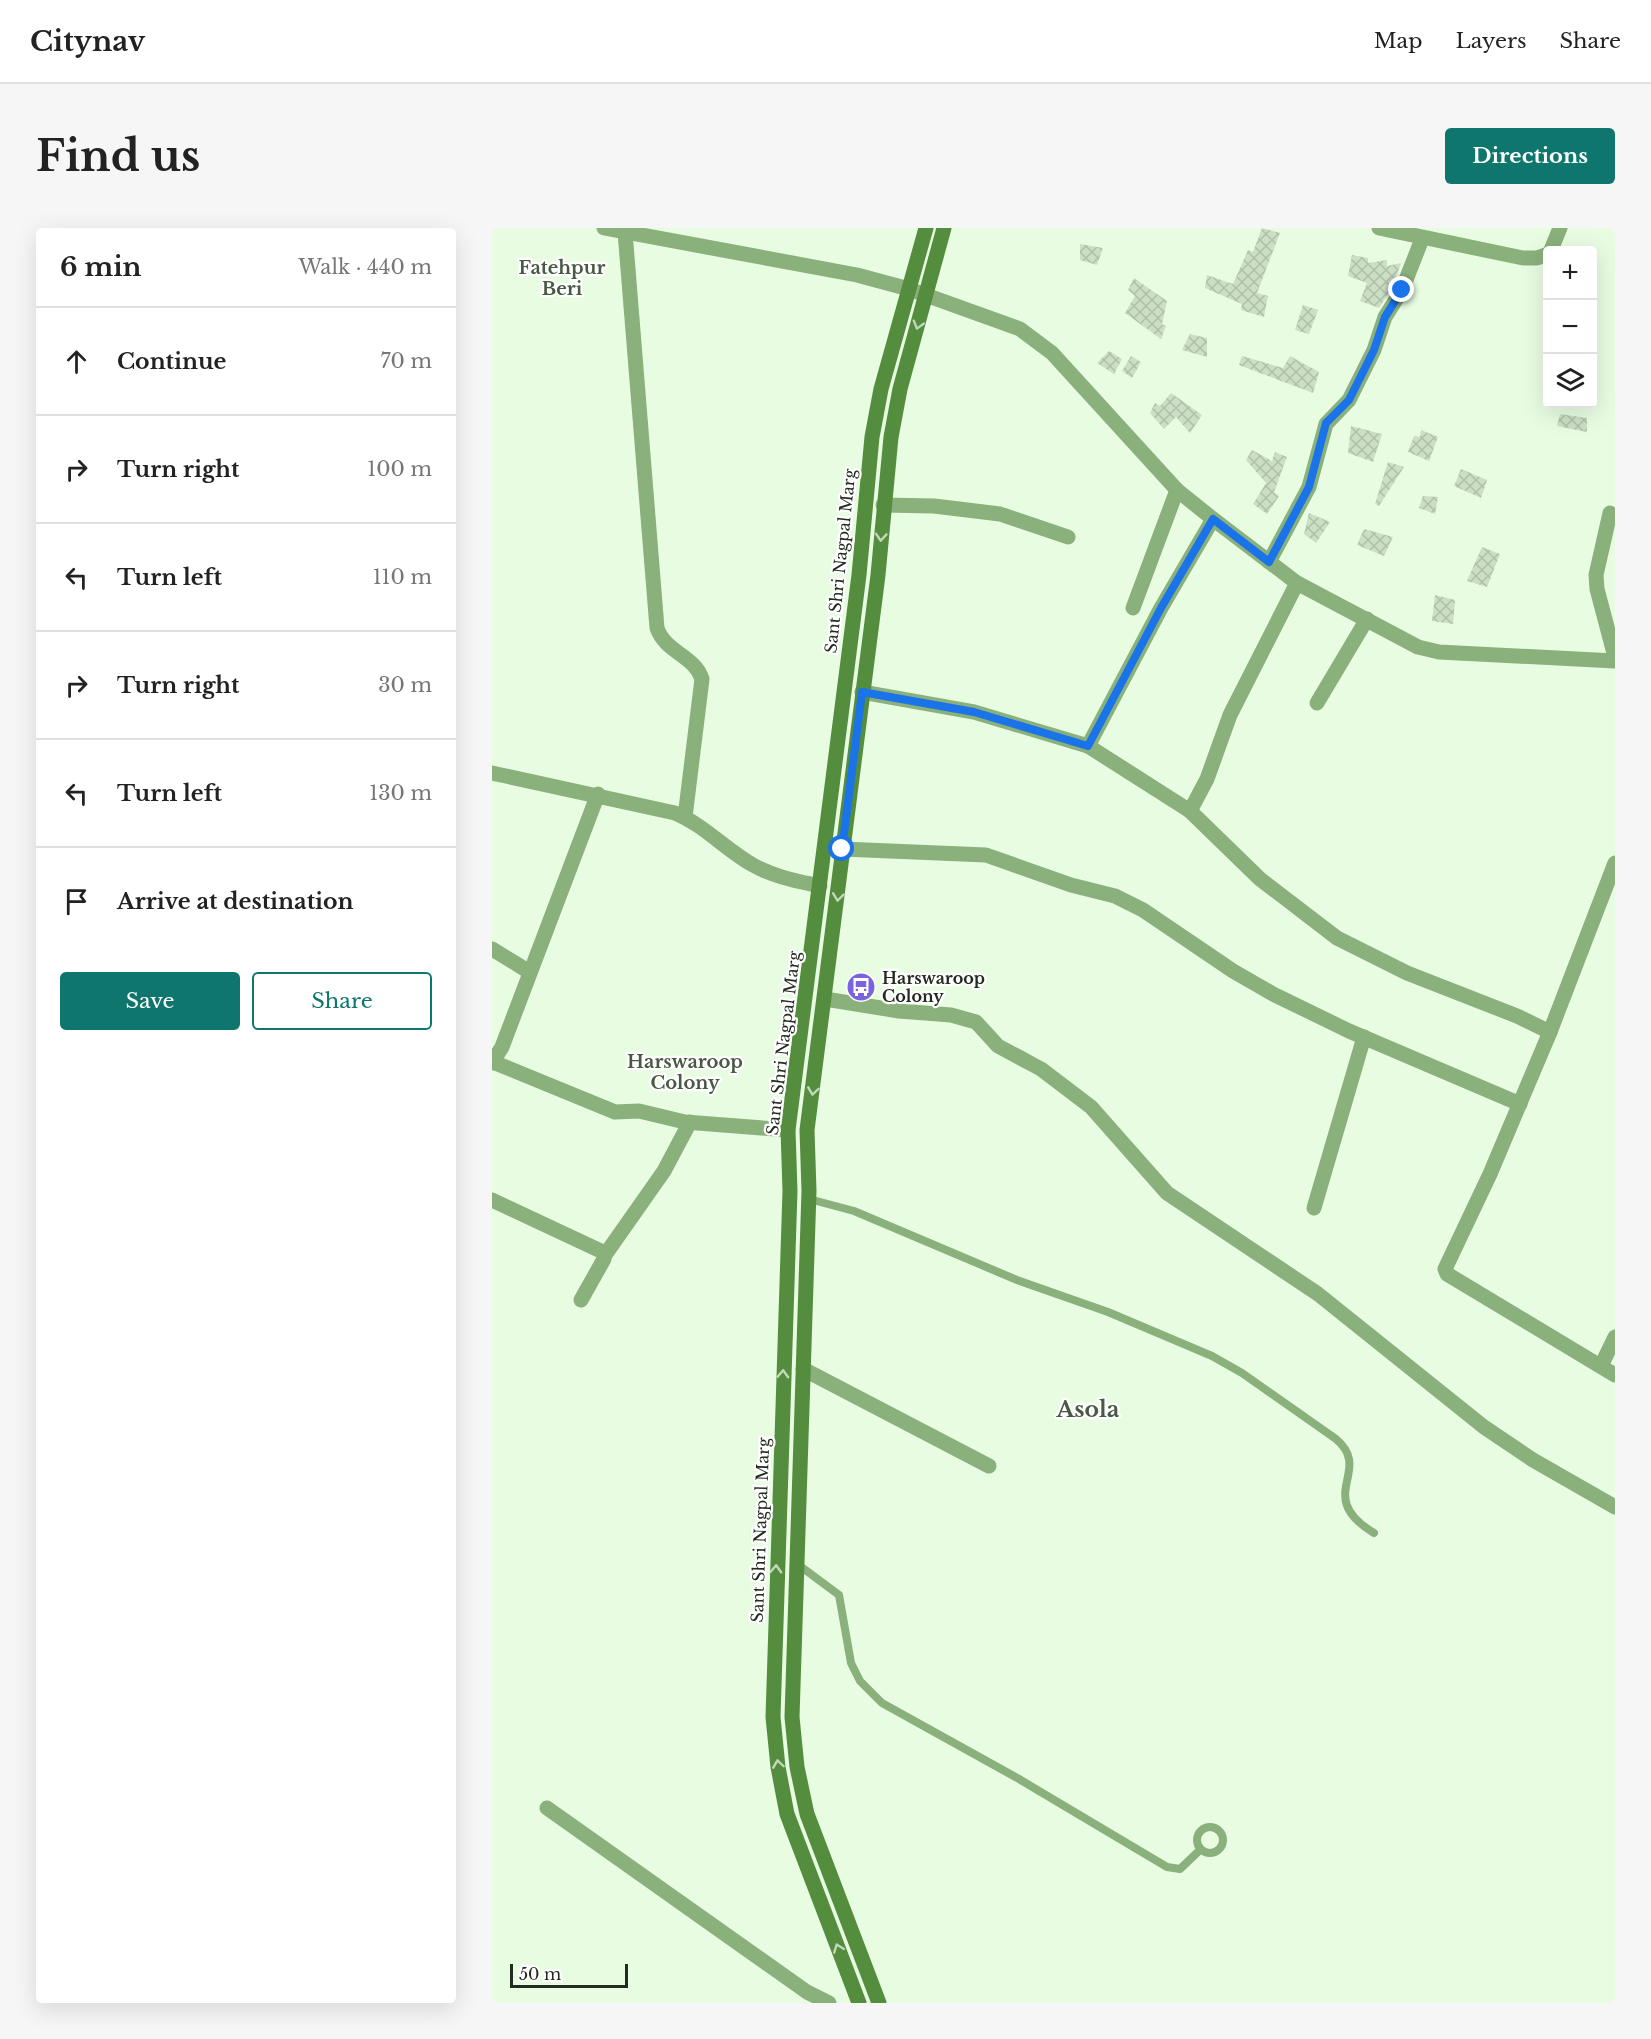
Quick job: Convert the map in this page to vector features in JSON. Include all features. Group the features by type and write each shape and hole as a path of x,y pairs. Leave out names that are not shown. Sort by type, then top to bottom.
{"main road":[{"name":"Sant Shri Nagpal Marg","path":"859,2003 787,1814 778,1767 773,1717 790,1191 788,1130 859,575 872,437 881,389 926,228"},
{"path":"879,2003 807,1814 797,1767 792,1682 809,1199 807,1130 878,575 891,437 900,389 944,228"}],"street":[{"path":"604,228 857,275 909,289 1020,329 1038,341 1177,490 1213,519 1298,583 1400,639 1439,652 1615,659 1597,589 1596,575 1610,513"},
{"path":"1379,228 1422,239 1523,258 1543,256"},
{"path":"1553,246 1560,228"},
{"path":"625,232 657,628 661,639 696,667 702,679 685,817"},
{"path":"1269,562 1309,487 1326,423 1349,400 1374,350 1385,317 1402,290 1422,239"},
{"path":"1133,608 1177,490"},
{"path":"883,505 934,506 1000,514 1068,537"},
{"path":"1088,746 1161,608 1213,519"},
{"path":"1190,811 1207,779 1230,715 1298,583"},
{"path":"1317,703 1367,619"},
{"path":"862,692 974,712 1088,746 1190,811 1260,879 1337,938 1407,973 1517,1016 1550,1032"},
{"path":"492,773 598,794 685,817 753,866 780,878 820,886"},
{"path":"598,794 528,971 501,1047 492,1063 610,1110 639,1111 690,1122 788,1130"},
{"path":"842,849 986,855 1071,885 1115,896 1143,910 1233,971 1273,994 1364,1037 1520,1104"},
{"path":"1615,863 1550,1032 1445,1271 1531,1327 1615,1375"},
{"path":"492,949 528,971"},
{"path":"825,999 899,1011 951,1015 981,1025 998,1046 1041,1069 1091,1107 1167,1193 1318,1294 1484,1427 1533,1460 1615,1507"},
{"path":"1314,1208 1364,1037"},
{"path":"581,1300 605,1255 664,1171 690,1122"},
{"path":"492,1200 599,1249 605,1255"},
{"path":"1601,1366 1615,1337"},
{"path":"803,1369 989,1466"},
{"path":"547,1808 807,1992 829,2003"}],"lane":[{"path":"809,1199 854,1211 1017,1280 1108,1312 1201,1352 1242,1373 1336,1438 1347,1449 1349,1467 1345,1504 1352,1516 1374,1533"},
{"path":"796,1563 839,1594 851,1662 860,1681 893,1712 1019,1779 1167,1867 1180,1869 1200,1850"}],"building":[{"path":"1262,228 1280,233 1257,293 1268,296 1264,317 1241,310 1242,304 1205,288 1207,275 1233,284 1248,250 1253,252"},
{"path":"1080,244 1103,248 1097,265 1080,260"},
{"path":"1352,255 1368,258 1368,263 1387,260 1387,266 1401,263 1393,286 1379,308 1360,301 1367,283 1348,276"},
{"path":"1134,278 1167,301 1162,324 1166,326 1161,339 1125,313 1135,296 1128,290"},
{"path":"1303,305 1318,310 1309,334 1295,330"},
{"path":"1190,334 1207,338 1207,357 1182,350"},
{"path":"1109,351 1122,359 1114,374 1097,363"},
{"path":"1131,356 1141,362 1132,378 1122,371"},
{"path":"1242,356 1283,368 1290,356 1319,372 1313,393 1239,365"},
{"path":"1171,393 1202,415 1190,433 1176,417 1164,429 1150,413 1155,403 1160,406"},
{"path":"1560,414 1587,418 1587,432 1557,426"},
{"path":"1351,426 1382,434 1373,462 1348,453"},
{"path":"1421,430 1438,437 1429,461 1408,452 1414,436 1420,437"},
{"path":"1252,450 1272,461 1275,452 1287,457 1274,492 1279,496 1267,514 1253,504 1266,483 1246,460"},
{"path":"1388,462 1404,467 1379,506 1375,504"},
{"path":"1461,469 1487,480 1481,498 1454,486"},
{"path":"1423,496 1438,497 1435,514 1419,508"},
{"path":"1309,513 1330,522 1316,543 1304,534"},
{"path":"1364,529 1393,537 1384,556 1357,545"},
{"path":"1482,547 1500,554 1487,587 1467,581"},
{"path":"1435,595 1455,600 1453,624 1432,621"}],"place":[{"name":"Harswaroop Colony","path":"861,987"}],"district":[{"name":"Fatehpur Beri","path":"562,278"},
{"name":"Harswaroop Colony","path":"685,1072"},
{"name":"Asola","path":"1088,1409"}],"route":[{"path":"842,849 862,692 974,712 1088,746 1161,608 1213,519 1269,562 1309,487 1326,423 1349,400 1374,350 1385,317 1402,290"}]}
